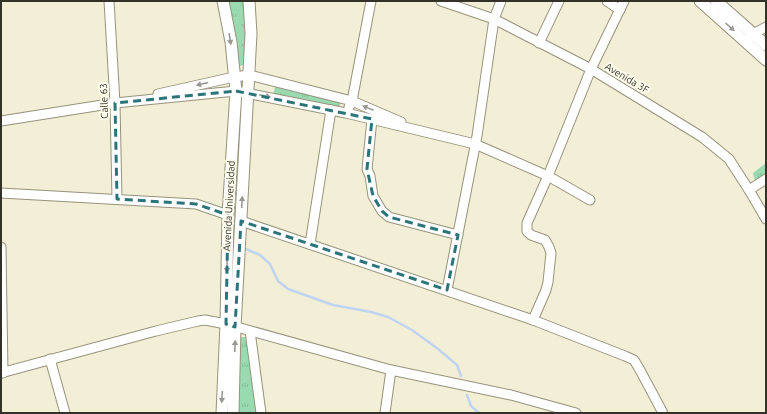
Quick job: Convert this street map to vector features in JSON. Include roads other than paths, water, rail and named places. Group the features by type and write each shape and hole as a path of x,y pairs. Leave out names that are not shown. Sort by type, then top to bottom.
{"street":[{"name":"Calle 63","path":"109,1 115,103 117,200"},
{"name":"Avenida Universidad","path":"223,1 231,42 236,91 228,215 233,413"},
{"name":"Avenida Universidad","path":"222,413 241,221 251,34 250,1"},
{"path":"346,113 352,102 371,1"},
{"name":"Avenida 3F","path":"441,1 494,19 591,70 702,137 729,159 750,190 766,219"},
{"path":"447,290 475,144 494,19 501,1"},
{"path":"539,43 558,1"},
{"path":"607,1 620,10"},
{"path":"533,320 546,290 551,253 545,240 531,235 527,231 527,223 548,176 591,70 624,1"},
{"path":"716,1 750,38 766,60"},
{"path":"703,2 750,38 766,45"},
{"path":"750,38 766,28"},
{"path":"115,103 249,75 352,102 430,133"},
{"path":"1,121 115,103 236,91 346,113 475,144 548,176 590,200"},
{"path":"310,244 331,110"},
{"path":"372,119 367,169 370,176 373,196 382,211 389,217 458,235"},
{"path":"750,190 766,179"},
{"path":"1,193 196,204 228,215"},
{"path":"241,221 533,320 634,360 663,413"},
{"path":"1,247 2,373 156,331 205,320 391,370 511,395 576,413"},
{"path":"250,331 261,413"},
{"path":"50,359 65,413"},
{"path":"385,413 391,370"}],"waterway":[{"path":"246,249 260,255 270,264 278,281 288,289 333,305 371,312 388,317 412,330 457,365 461,376"},
{"path":"467,395 471,406 479,413"}]}
